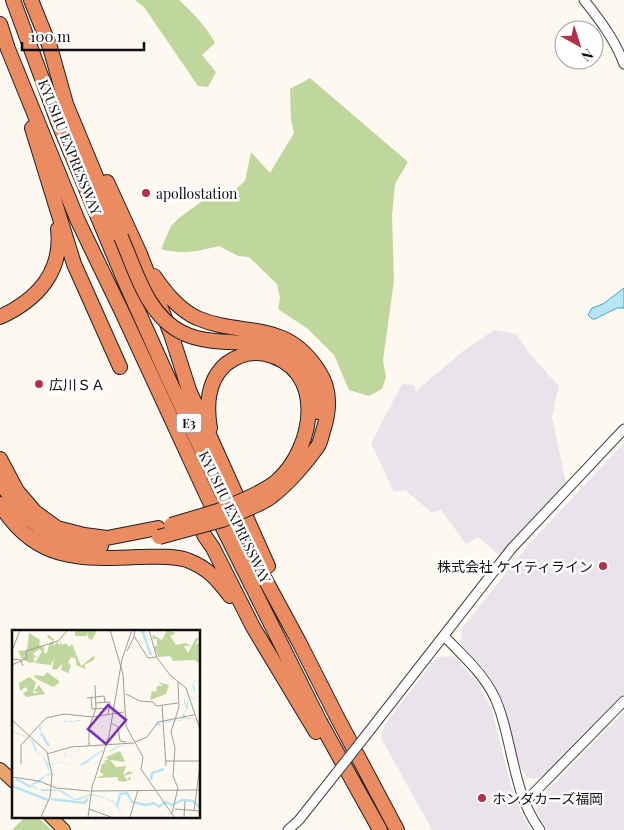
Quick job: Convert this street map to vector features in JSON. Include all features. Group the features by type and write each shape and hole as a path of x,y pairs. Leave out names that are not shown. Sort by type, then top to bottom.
{"highway":[{"name":"KYUSHU EXPRESSWAY","path":"13,0 62,130 126,284 165,371 240,533 397,830"},
{"path":"31,0 50,47 66,104 148,299 164,322 192,338 276,346 290,352 301,361 310,375 318,408 316,427 307,459"},
{"name":"KYUSHU EXPRESSWAY","path":"0,24 8,50 78,221 204,490 320,722 379,830"},
{"path":"8,50 74,264 120,366"},
{"path":"107,182 140,254 212,444 274,581 299,642"},
{"path":"0,317 24,304 37,293 50,276 58,256 60,242 56,208"},
{"path":"0,480 28,520 50,535 71,543 101,546 158,533 218,510 271,497 298,472 319,444 328,413 327,390 322,374 310,357 296,344 276,335 222,325 197,318 179,306 162,288 140,254"},
{"path":"212,444 208,400 212,383 222,368 232,360 253,352 273,356 288,364 304,386 309,405 309,421 305,438 290,467 250,502"},
{"path":"0,459 17,491 35,512 57,528 84,535 107,538 158,533"},
{"path":"0,504 26,536 51,551 76,557 160,556 184,560 202,568 217,578 253,627"},
{"path":"204,535 213,548 253,627 313,727 379,830"},
{"path":"0,769 12,780"},
{"path":"52,818 64,830"}],"street":[{"path":"584,0 602,22 624,64"},
{"path":"288,830 300,820 512,548 624,429"},
{"path":"444,636 474,666 492,692 499,708 525,802 540,830"},
{"path":"525,802 624,701"}],"shaded area":[{"path":"494,330 517,334 528,352 559,386 552,417 566,482 502,554 498,554 478,537 466,544 441,510 432,513 405,490 394,492 371,443 402,384 414,385 416,391 463,351"},
{"path":"624,443 624,694 544,776 533,779 527,777 521,769 503,701 492,680 460,644 462,628 530,543"},
{"path":"454,656 478,683 492,710 511,786 520,811 531,830 432,830 381,738 385,724 437,657"},
{"path":"624,712 624,830 548,830 536,811 541,797"}],"green space":[{"path":"135,0 179,0 199,20 215,43 202,55 216,72 208,87 198,86 144,7"},
{"path":"310,78 408,162 395,184 392,216 394,281 383,360 386,377 382,389 369,396 349,390 334,355 308,329 278,309 280,298 277,284 249,257 238,256 219,246 183,252 161,249 171,226 179,218 209,196 236,189 245,181 251,152 270,173 294,133 291,120 290,89"},
{"path":"24,818 38,818 52,830 12,830"}],"water":[{"path":"624,288 624,308 617,308 595,319 588,315 592,308 603,304"}],"place":[{"name":"apollostation","path":"146,193"},
{"name":"広川ＳＡ","path":"39,384"},
{"name":"株式会社 ケイティライン","path":"603,566"},
{"name":"ホンダカーズ福岡","path":"482,798"}]}
